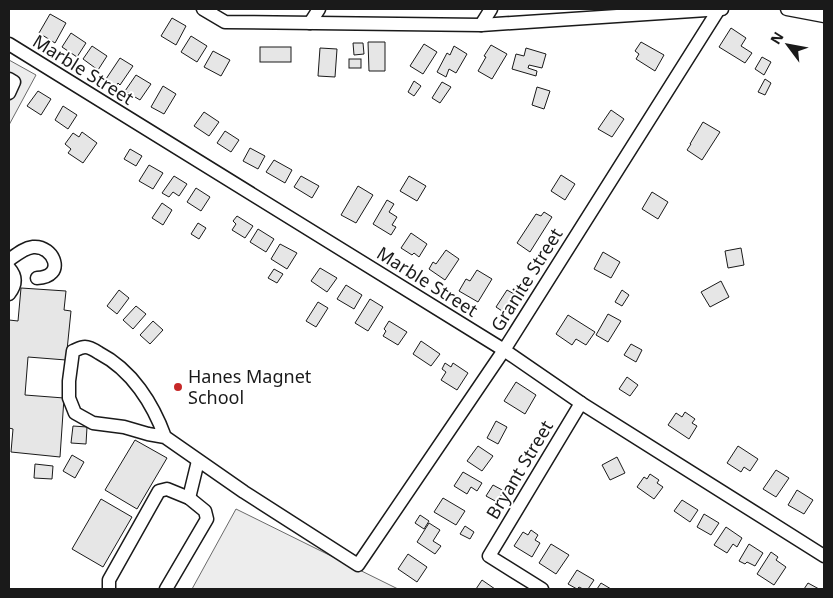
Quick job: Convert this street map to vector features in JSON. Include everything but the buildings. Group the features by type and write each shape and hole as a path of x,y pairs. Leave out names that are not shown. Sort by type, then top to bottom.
{"street":[{"path":"203,9 225,22 481,25 721,9"},
{"path":"310,23 319,9"},
{"path":"481,25 491,9"},
{"name":"Granite Street","path":"198,461 358,566 504,350 721,9"},
{"path":"787,9 824,16"},
{"name":"Marble Street","path":"9,44 504,350 581,403 824,556"},
{"path":"9,79 14,82 9,93"},
{"path":"9,260 27,248 36,246 44,249 54,260 54,270 49,276 37,278"},
{"path":"9,268 15,278 9,294"},
{"path":"165,438 160,423 143,392 125,371 96,351 85,347 74,351 68,381 69,398 75,412 93,423 124,427 165,438 198,461 189,498"},
{"name":"Bryant Street","path":"542,589 489,556 581,403"},
{"path":"109,589 109,580 160,491 167,489 189,498 206,511 207,519 166,589"}],"shaded area":[{"path":"9,60 36,75 9,125"},
{"path":"236,509 398,589 192,589"}],"place":[{"name":"Hanes Magnet School","path":"178,387"}]}
